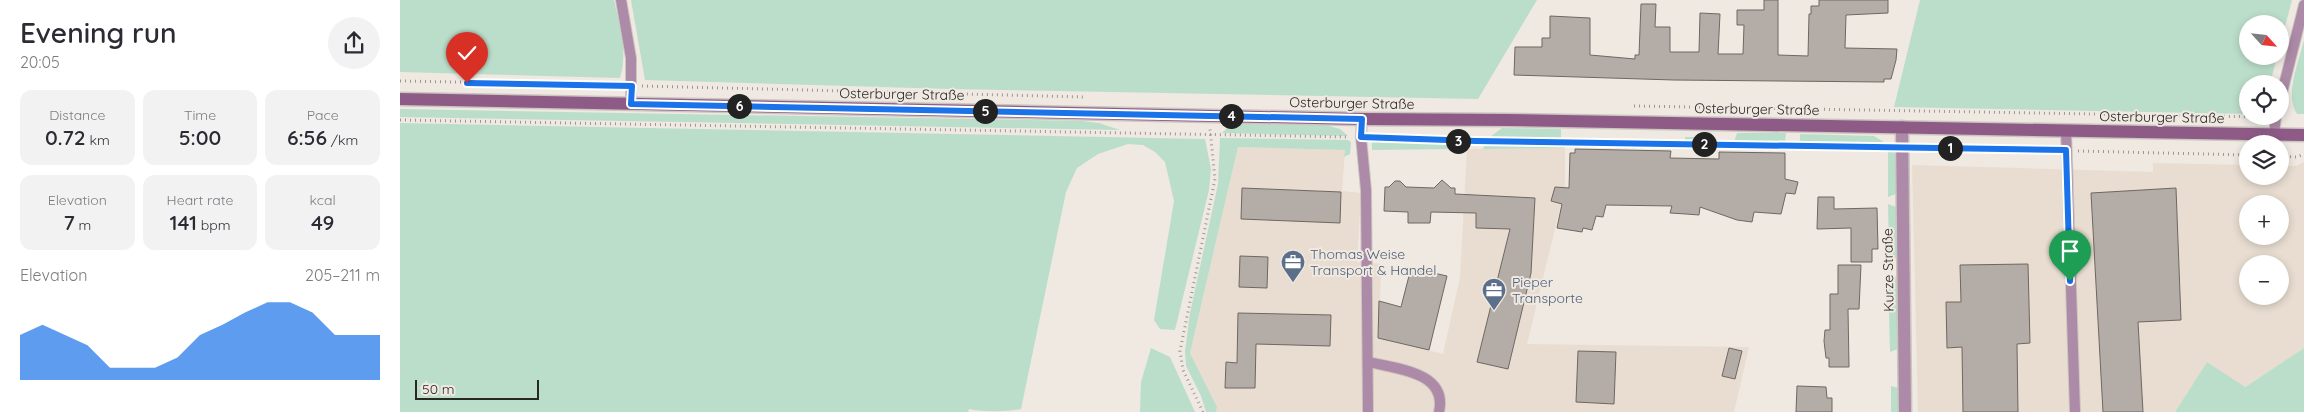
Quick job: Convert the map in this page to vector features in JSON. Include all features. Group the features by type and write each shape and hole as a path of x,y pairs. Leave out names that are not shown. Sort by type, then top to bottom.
{"street":[{"name":"Osterburger Straße","path":"400,99 1362,119 1508,120 2274,135"},
{"name":"Kurze Straße","path":"1902,127 1905,412"},
{"name":"Osterburger Straße","path":"2289,135 2304,135"}],"lane":[{"path":"621,0 631,58 631,104"},
{"path":"2286,75 2304,5"},
{"path":"1362,119 1361,137 1366,190 1365,272 1369,362 1368,412"},
{"path":"2274,135 2275,125"},
{"path":"2066,130 2075,412"},
{"path":"1369,362 1419,374 1434,384 1442,401 1439,412"}],"path":[{"path":"400,82 1089,97"},
{"path":"1632,106 2239,116"},
{"path":"1203,412 1183,370 1180,351 1215,180 1209,136 1210,115"},
{"path":"400,120 2239,155"},
{"path":"2289,157 2296,157 2304,154"}],"shaded area":[{"path":"1238,147 1345,150 1342,191 1361,193 1357,262 1381,264 1379,338 1443,354 1460,278 1467,149 1565,148 1565,188 1527,344 1749,347 1734,412 1216,412 1217,407 1190,353"},
{"path":"2304,162 2304,348 2244,387 2207,362 2175,412 1918,412 1912,165 2153,172 2153,163 2239,165 2239,185 2289,185 2289,166 2296,166"}],"green space":[{"path":"400,0 614,0 621,29 623,49 620,78 400,72"},
{"path":"631,0 1537,0 1478,99 949,89 645,80"},
{"path":"1920,0 2292,0 2288,15 2239,15 2239,65 2275,65 2272,75 2239,75 2239,114 1894,107"},
{"path":"2304,40 2304,114 2297,114 2293,106 2292,88"},
{"path":"400,109 1083,121 1099,123 1120,130 400,117"},
{"path":"400,123 1205,139 1211,169 1209,190 1175,330 1160,329 1154,320 1174,201 1165,162 1155,152 1143,145 1128,144 1098,154 1077,168 1066,192 1021,409 981,411 969,409 968,412 400,412"},
{"path":"1242,124 1326,125 1340,129 1348,136 1222,133 1227,128"},
{"path":"1502,128 1561,129 1561,138 1490,137"},
{"path":"1700,132 1710,132 1713,136 1712,140 1685,141 1685,137 1700,137"},
{"path":"1737,133 1786,133 1785,142 1734,142"},
{"path":"1800,134 1874,136 1889,145 1800,143"},
{"path":"1220,138 1348,140 1351,142 1350,154 1344,157 1345,150 1238,147 1190,353 1217,407 1216,412 1206,412 1201,396 1186,366 1185,351 1190,313 1218,184"},
{"path":"1372,142 1457,144 1457,149 1372,150"},
{"path":"1485,143 1564,145 1565,148 1483,149"},
{"path":"1888,151 1894,151 1896,158 1896,194 1888,197"},
{"path":"1888,204 1896,207 1896,258 1889,260"},
{"path":"1888,274 1897,277 1898,349 1890,352"},
{"path":"1151,348 1170,357 1195,412 1140,412 1141,382"},
{"path":"2304,348 2304,412 2175,412 2207,362 2245,387"},
{"path":"1891,386 1899,388 1900,412 1891,412"}],"building":[{"path":"1764,0 1778,0 1778,55 1808,56 1809,14 1811,14 1811,6 1819,6 1819,0 1888,0 1888,13 1846,15 1845,48 1897,49 1891,79 1884,79 1884,82 1674,80 1514,75 1515,47 1542,47 1542,38 1550,38 1550,16 1590,18 1590,55 1635,59 1635,55 1639,55 1641,4 1656,4 1655,27 1670,27 1670,52 1699,52 1700,13 1720,14 1718,54 1743,54 1744,25 1737,25 1737,10 1764,10"},
{"path":"1575,149 1671,151 1670,158 1719,159 1719,152 1785,153 1785,179 1798,182 1795,194 1786,193 1781,214 1754,212 1752,222 1737,220 1700,207 1699,215 1670,213 1672,206 1606,205 1603,217 1596,216 1592,230 1583,228 1582,232 1557,228 1562,204 1551,201 1555,187 1569,188 1570,153 1575,153"},
{"path":"1442,180 1451,188 1455,188 1455,194 1535,198 1531,273 1508,369 1477,362 1510,229 1476,228 1476,213 1431,212 1430,223 1408,223 1408,212 1384,211 1385,187 1389,187 1395,181 1400,181 1406,187 1434,188"},
{"path":"1242,188 1341,192 1340,223 1241,219"},
{"path":"2176,188 2181,320 2138,322 2143,412 2103,412 2091,193"},
{"path":"1818,197 1834,197 1834,209 1877,208 1878,249 1872,249 1872,262 1851,262 1851,228 1817,229"},
{"path":"1240,256 1268,257 1267,288 1239,287"},
{"path":"2028,264 2030,343 2017,344 2018,412 1963,412 1962,347 1947,348 1946,302 1961,302 1960,265"},
{"path":"1838,265 1861,265 1859,309 1848,309 1849,367 1829,367 1829,358 1826,358 1824,341 1825,330 1830,330 1830,294 1838,294"},
{"path":"1411,268 1447,276 1429,350 1378,338 1379,301 1401,307"},
{"path":"1238,313 1331,315 1330,346 1256,344 1255,388 1225,388 1226,362 1237,363"},
{"path":"1729,348 1742,351 1735,379 1722,376"},
{"path":"1578,351 1616,352 1614,404 1576,402"},
{"path":"1797,386 1826,387 1827,398 1832,398 1832,412 1796,412"}],"place":[{"name":"Thomas Weise Transport & Handel","path":"1293,283"},
{"name":"Pieper Transporte","path":"1494,311"}],"route":[{"path":"467,83 632,86 631,104 1362,119 1361,137 1476,141 2066,150 2070,281"}]}
